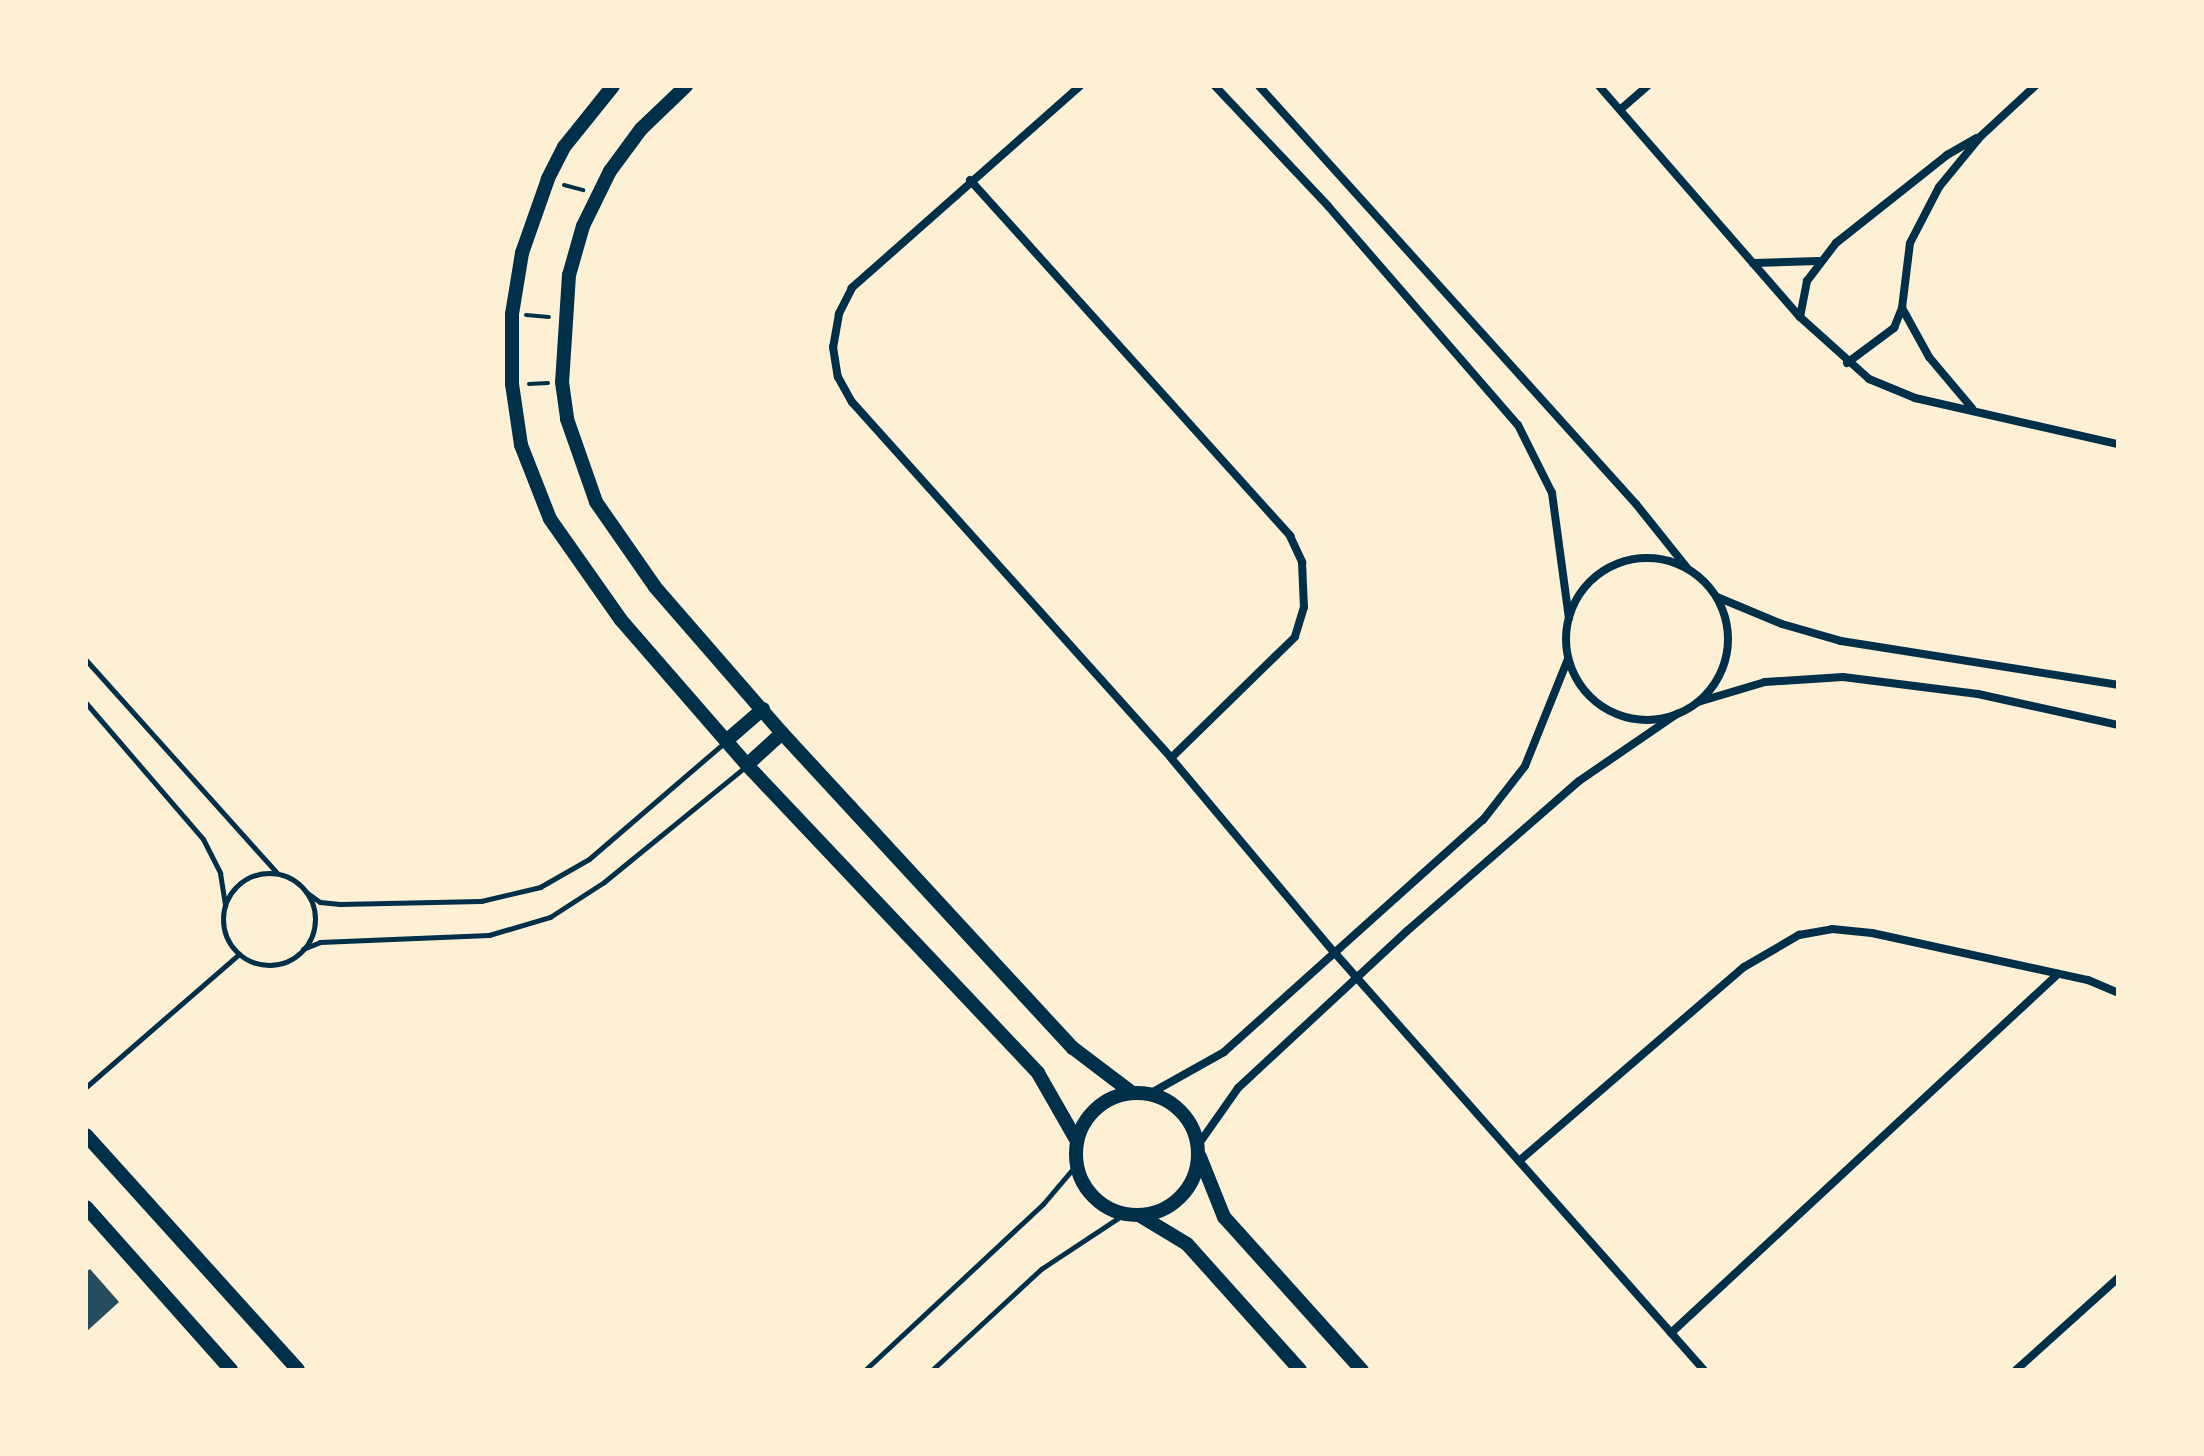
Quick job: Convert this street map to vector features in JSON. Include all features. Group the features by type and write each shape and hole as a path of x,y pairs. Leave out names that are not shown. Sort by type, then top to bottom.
{"street":[{"path":"613,86 564,147 548,179 522,253 512,314 512,384 521,445 558,532 621,620 747,765 1038,1073 1077,1141"},
{"path":"686,86 641,129 596,195 569,275 563,318 562,382 580,465 620,544 782,733 1073,1048 1131,1092"},
{"path":"1080,86 970,180 852,288 839,314 833,347 838,377 852,402 1171,758 1334,952 1704,1370"},
{"path":"1151,1093 1224,1052 1503,797 1542,732 1568,659 1569,618 1552,493 1518,425 1359,241 1215,86"},
{"path":"1259,86 1636,504 1687,568 1717,597 1782,624 1841,641 2118,685"},
{"path":"1599,86 1800,317 1847,363 1915,398 2118,444"},
{"path":"1621,109 1647,86"},
{"path":"1800,317 1818,261 1924,173 1981,136 2035,86"},
{"path":"1847,363 1883,340 1902,308 1910,243 1920,216 1981,136"},
{"path":"970,180 1290,536 1302,562 1304,607 1295,637 1171,758"},
{"path":"1753,263 1818,261"},
{"path":"1902,308 1929,357 1973,409"},
{"path":"1569,618 1587,586 1616,564 1640,558 1687,568"},
{"path":"1697,702 1716,680 1727,653 1727,624 1717,597"},
{"path":"1568,659 1584,689 1610,711 1654,720 1677,714"},
{"path":"1131,1215 1162,1210 1181,1197 1194,1177 1198,1150 1223,1104 1357,976 1579,781 1697,702 1765,682 1843,677 1978,694 2118,725"},
{"path":"726,741 763,709"},
{"path":"747,765 782,733"},
{"path":"1519,1161 1744,967 1799,935 1832,929 1872,933 2058,974 2118,993"},
{"path":"1671,1333 2058,974"},
{"path":"1300,1370 1194,1252 1131,1215 1102,1205 1085,1187 1076,1165 1077,1141 1087,1117 1106,1100 1131,1092 1151,1093 1183,1112 1224,1217 1362,1370"},
{"path":"86,1135 298,1370"},
{"path":"86,1207 231,1370"},
{"path":"2016,1370 2118,1278"}],"lane":[{"path":"86,660 277,874 320,902 481,901 540,887 589,859 726,741"},
{"path":"86,703 203,839 220,873 225,933 239,954 267,965 287,961 303,949 320,942 489,935 550,917 604,882 747,765"},
{"path":"225,907 245,880 277,874"},
{"path":"303,949 315,915 306,892"},
{"path":"86,1087 239,954"},
{"path":"865,1370 1043,1204 1076,1165"},
{"path":"932,1370 1041,1269 1131,1215"}],"path":[{"path":"548,179 596,195"},
{"path":"512,314 563,318"},
{"path":"512,384 562,382"}],"building":[{"path":"90,1269 119,1302 86,1332 86,1272"}]}
